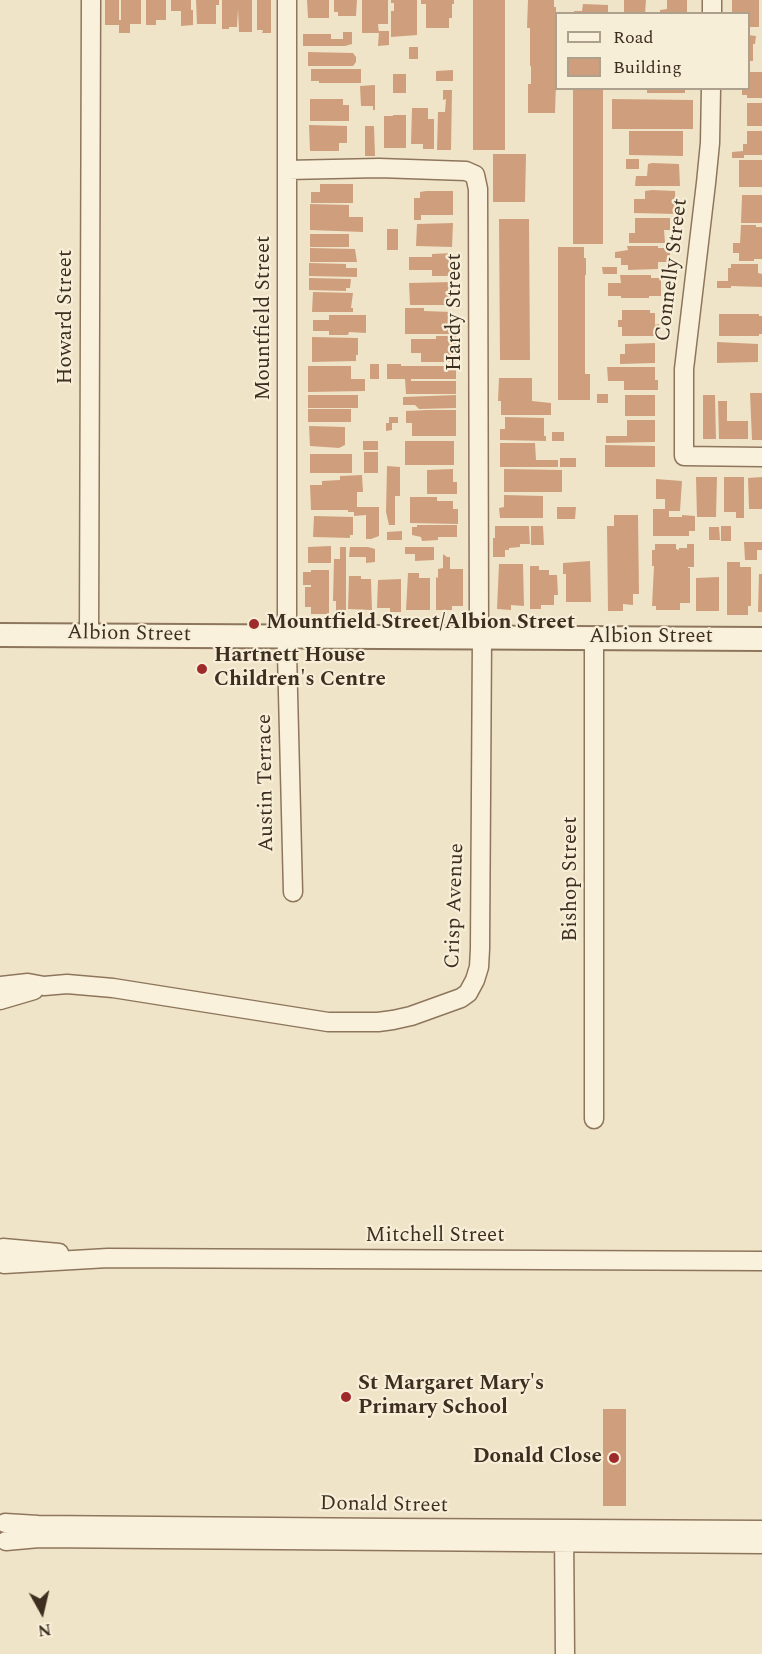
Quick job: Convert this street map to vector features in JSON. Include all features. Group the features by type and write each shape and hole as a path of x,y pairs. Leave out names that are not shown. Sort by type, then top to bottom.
{"street":[{"name":"Howard Street","path":"89,634 91,0"},
{"name":"Mountfield Street","path":"287,0 288,636"},
{"name":"Connelly Street","path":"711,90 710,143 684,369 684,456 762,457"},
{"name":"Hardy Street","path":"287,170 379,168 466,171 475,175 478,189 480,637"},
{"name":"Albion Street","path":"0,634 762,639"},
{"name":"Austin Terrace","path":"288,636 293,892"},
{"name":"Crisp Avenue","path":"0,986 28,983 44,986 68,984 113,988 298,1018 354,1023 378,1022 411,1016 461,998 468,993 479,967 480,949 480,637"},
{"name":"Bishop Street","path":"594,638 594,1119"},
{"name":"Crisp Avenue","path":"0,1000 44,986"},
{"name":"Mitchell Street","path":"2,1257 762,1261"},
{"name":"Donald Street","path":"3,1532 38,1525 286,1534 564,1536 762,1544"},
{"name":"Donald Street","path":"564,1536 762,1530"},
{"path":"564,1536 565,1654"}],"building":[{"path":"105,0 119,0 119,20 121,20 121,0 141,0 141,24 130,24 130,33 119,33 119,25 105,25"},
{"path":"146,0 166,0 166,20 156,20 156,25 146,25"},
{"path":"171,0 191,0 193,25 181,26 181,11 171,11"},
{"path":"196,0 219,0 219,5 216,5 216,24 197,24"},
{"path":"222,0 252,0 252,32 239,32 238,9 237,27 222,29"},
{"path":"257,0 271,0 271,33 262,33 263,30 257,30"},
{"path":"307,0 329,0 329,18 308,18"},
{"path":"334,0 357,0 356,16 338,16 338,12 334,12"},
{"path":"362,0 388,0 388,24 378,24 379,33 362,33"},
{"path":"391,0 417,0 417,35 391,37 391,11 394,11 394,3 391,3"},
{"path":"421,0 454,0 449,28 426,28 426,4 421,4"},
{"path":"473,0 505,0 505,150 473,150"},
{"path":"528,0 554,0 554,7 556,7 555,113 528,113 528,84 531,84 531,66 530,28 527,28"},
{"path":"624,0 646,0 645,12 624,12"},
{"path":"667,0 687,0 687,12 660,12 660,10 667,9"},
{"path":"732,0 759,0 759,27 750,27 750,12 732,12"},
{"path":"583,4 608,5 608,12 574,12 582,11"},
{"path":"379,31 389,31 389,45 378,46"},
{"path":"343,32 352,32 352,44 303,46 303,34 331,34 331,39 343,39"},
{"path":"750,35 756,36 755,44 753,44 753,61 750,61"},
{"path":"409,47 418,47 418,59 409,59"},
{"path":"308,52 353,53 356,62 353,66 308,66"},
{"path":"311,69 361,69 361,83 311,81"},
{"path":"453,70 453,81 436,81 436,71"},
{"path":"750,72 762,72 762,98 747,98 747,95 742,95 742,90 750,90"},
{"path":"393,74 406,74 406,93 393,93"},
{"path":"375,85 375,110 373,106 361,106 360,86"},
{"path":"443,90 452,90 451,150 437,150 438,112 445,112 446,99 443,100"},
{"path":"573,90 603,90 603,244 573,244"},
{"path":"647,90 685,90 685,93 647,93"},
{"path":"310,99 343,99 343,105 349,105 349,121 310,121"},
{"path":"612,99 693,100 693,129 612,129"},
{"path":"747,103 762,103 762,126 747,126"},
{"path":"412,108 428,108 428,119 434,119 434,149 423,149 423,144 411,144"},
{"path":"406,115 406,148 384,148 384,116"},
{"path":"309,125 347,126 347,143 339,143 339,151 310,151"},
{"path":"365,126 374,126 375,156 365,156"},
{"path":"629,131 683,131 683,156 629,155"},
{"path":"747,131 762,131 762,155 732,158 732,152 743,151 743,144 747,144"},
{"path":"493,154 526,154 525,202 493,202"},
{"path":"626,159 639,159 639,169 626,169"},
{"path":"739,160 762,160 762,187 739,187"},
{"path":"648,164 679,164 680,186 635,186 636,176 647,176"},
{"path":"320,184 353,184 353,203 311,203 311,192 320,192"},
{"path":"453,191 453,215 421,215 421,220 414,220 414,198 420,198 420,192"},
{"path":"645,191 675,191 676,214 634,213 634,199 645,199"},
{"path":"742,195 762,195 762,223 741,223"},
{"path":"310,204 349,205 349,217 363,217 363,232 310,230"},
{"path":"635,218 670,218 670,230 664,230 665,243 629,243 629,233 635,233"},
{"path":"499,219 529,219 530,360 500,360"},
{"path":"453,223 452,247 416,246 417,224"},
{"path":"741,225 762,227 762,259 739,261 739,253 733,253 733,243 740,243"},
{"path":"387,229 398,229 398,250 387,250"},
{"path":"310,234 349,234 349,247 310,247"},
{"path":"627,246 670,248 670,262 658,262 658,269 628,270 628,265 621,265 621,258 615,258 615,252 628,250"},
{"path":"558,247 584,247 584,258 586,258 585,374 590,374 590,400 558,400"},
{"path":"310,248 355,249 357,262 310,262"},
{"path":"452,253 453,276 432,276 432,270 409,270 409,257 432,257 432,254"},
{"path":"309,263 346,264 346,268 357,268 357,277 309,276"},
{"path":"731,264 758,264 758,273 762,274 762,287 717,288 717,281 728,281 728,268 731,268"},
{"path":"602,267 617,267 617,274 603,274"},
{"path":"620,275 651,275 651,278 661,278 661,296 621,298 621,296 608,296 608,283 621,283"},
{"path":"309,278 351,279 350,288 346,288 346,291 309,290"},
{"path":"452,282 452,294 456,294 456,305 410,305 409,283"},
{"path":"313,292 353,293 351,308 353,312 312,312"},
{"path":"405,308 452,312 452,334 405,334"},
{"path":"622,310 650,310 650,313 655,313 655,325 659,324 659,336 622,336 622,327 618,327 618,320 622,320"},
{"path":"719,314 759,314 762,316 762,334 759,336 719,336"},
{"path":"329,315 366,315 366,333 349,332 348,335 329,335 329,331 313,331 313,320 329,320"},
{"path":"436,336 456,336 456,362 421,362 421,353 411,353 411,339 436,339"},
{"path":"312,337 358,338 356,361 312,362"},
{"path":"717,342 758,344 758,362 717,363"},
{"path":"655,343 655,363 620,364 620,354 625,354 625,344"},
{"path":"370,364 379,364 379,379 370,379"},
{"path":"387,364 456,366 456,379 411,379 411,381 456,381 456,394 406,394 405,379 387,379"},
{"path":"308,366 351,366 351,379 365,379 365,391 308,392"},
{"path":"607,367 655,367 658,390 624,390 624,381 608,381"},
{"path":"499,378 532,378 532,401 551,403 551,415 501,415 501,401 498,401"},
{"path":"750,393 762,393 762,440 752,440"},
{"path":"597,394 608,394 608,403 597,403"},
{"path":"308,395 358,395 358,408 308,408"},
{"path":"456,395 456,408 419,409 415,405 403,405 403,397"},
{"path":"625,395 655,395 655,416 625,416"},
{"path":"703,395 715,395 716,439 703,439"},
{"path":"718,401 727,401 727,421 748,421 748,439 719,439"},
{"path":"308,409 351,409 351,422 308,422"},
{"path":"456,410 456,436 412,436 412,423 406,423 406,411"},
{"path":"389,417 398,417 398,423 392,423 392,430 386,431 386,423 389,423"},
{"path":"505,417 544,418 546,441 500,440 500,429 505,429"},
{"path":"627,420 655,420 655,442 606,443 606,436 627,436"},
{"path":"309,426 345,427 345,445 339,448 310,446"},
{"path":"552,432 564,432 564,441 552,441"},
{"path":"363,441 378,441 378,450 363,450"},
{"path":"405,441 454,441 454,465 405,465"},
{"path":"500,443 535,443 536,460 558,460 558,467 500,467"},
{"path":"605,445 655,446 655,467 605,467"},
{"path":"364,452 378,452 378,473 364,473"},
{"path":"310,454 352,454 352,473 310,473"},
{"path":"560,458 576,458 576,467 560,467"},
{"path":"387,466 400,467 400,496 395,496 395,525 389,525 386,512"},
{"path":"453,469 453,482 457,482 457,494 427,494 427,470"},
{"path":"504,469 562,470 562,492 504,492"},
{"path":"362,475 363,492 357,492 357,507 379,507 379,536 371,539 366,539 366,515 354,516 354,512 348,512 348,510 311,510 310,485 322,485 322,481 340,480 340,476"},
{"path":"696,477 717,477 716,517 697,517"},
{"path":"724,477 744,477 744,518 736,518 736,512 724,512"},
{"path":"762,477 762,509 749,509 748,478"},
{"path":"656,479 682,481 680,511 669,511 669,517 695,516 695,531 689,531 689,536 653,536 653,509 665,509 665,499 656,499"},
{"path":"504,495 543,496 543,518 500,518 499,508 504,507"},
{"path":"410,497 437,497 437,501 453,501 453,509 458,509 458,524 410,523"},
{"path":"557,507 576,507 575,519 557,519"},
{"path":"614,515 638,515 639,594 633,594 633,605 623,604 623,611 608,611 607,526 614,526"},
{"path":"314,516 353,517 353,535 350,535 350,538 313,537"},
{"path":"417,525 457,525 457,537 438,537 438,540 422,541 421,537 412,535 412,527 417,527"},
{"path":"495,526 529,526 530,544 520,544 520,547 505,550 505,557 493,557"},
{"path":"531,526 543,526 544,545 531,545"},
{"path":"721,526 731,526 731,541 721,541"},
{"path":"709,527 719,527 720,540 709,540"},
{"path":"402,531 402,540 387,540 387,532"},
{"path":"744,542 762,542 762,550 757,550 757,560 745,560"},
{"path":"655,544 676,544 676,549 679,550 679,548 687,548 687,544 694,544 694,567 688,567 690,568 690,603 680,603 680,610 656,610 656,606 652,606 654,566 652,566 652,550 655,550"},
{"path":"331,546 331,563 308,563 308,547"},
{"path":"340,547 346,547 346,610 336,611 336,601 333,601 334,559 340,559"},
{"path":"350,547 375,549 375,562 366,563 366,557 349,557"},
{"path":"405,547 434,547 434,560 415,561 415,554 405,554"},
{"path":"443,554 450,557 450,569 463,569 463,606 452,606 452,610 436,610 436,577 438,578 438,569 443,568"},
{"path":"590,561 591,602 566,602 566,574 563,574 563,563"},
{"path":"727,562 740,562 740,567 751,567 751,606 748,606 748,615 727,615"},
{"path":"499,564 523,564 524,606 511,605 511,610 497,609"},
{"path":"530,566 539,566 539,570 549,570 549,575 557,575 558,595 554,595 554,605 541,605 541,609 530,609"},
{"path":"311,570 329,570 329,614 311,614 311,607 305,607 305,587 311,587 311,585 303,585 303,572 311,572"},
{"path":"408,573 419,573 419,578 430,578 430,610 406,610"},
{"path":"759,574 762,574 762,612 758,612"},
{"path":"349,576 371,579 372,610 348,609"},
{"path":"719,577 719,611 696,611 696,578"},
{"path":"401,579 401,612 390,612 390,608 377,608 378,580"},
{"name":"Donald Close","path":"603,1409 626,1409 626,1506 603,1506"}],"place":[{"name":"Mountfield Street/Albion Street","path":"254,624"},
{"name":"Hartnett House Children's Centre","path":"202,669"},
{"name":"St Margaret Mary's Primary School","path":"346,1397"},
{"name":"Donald Close","path":"614,1458"}]}
